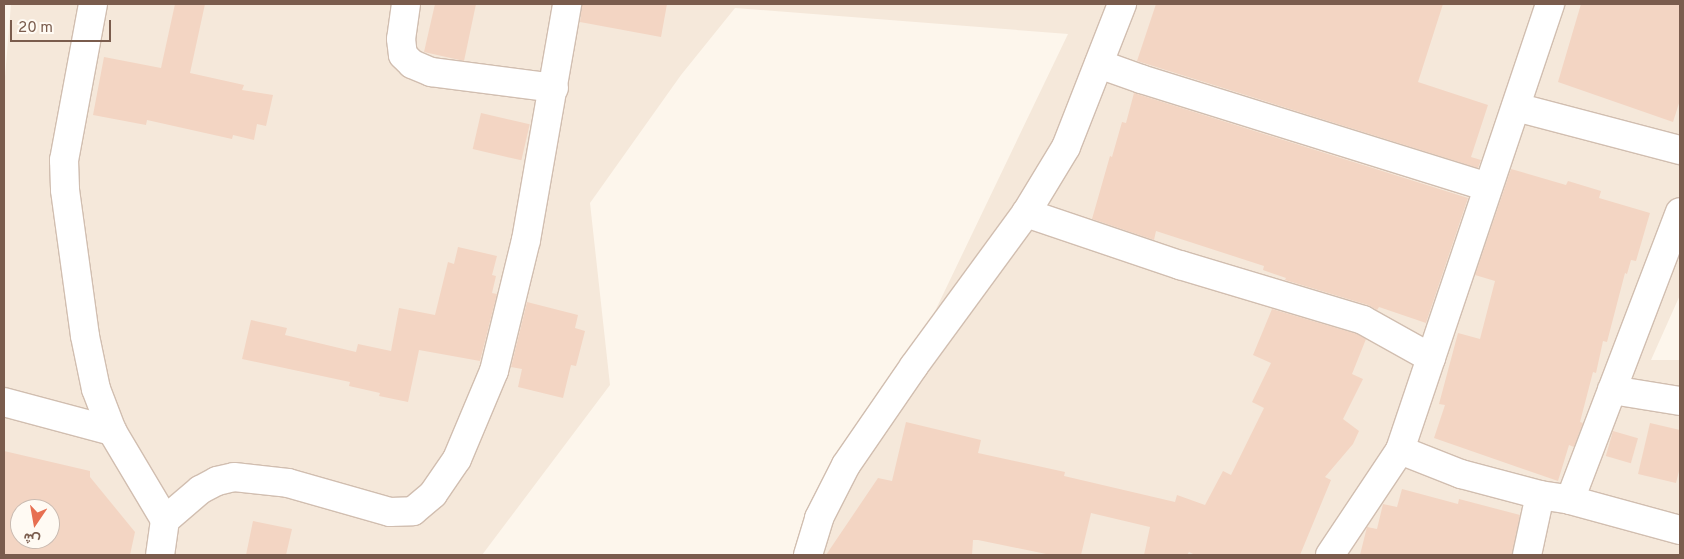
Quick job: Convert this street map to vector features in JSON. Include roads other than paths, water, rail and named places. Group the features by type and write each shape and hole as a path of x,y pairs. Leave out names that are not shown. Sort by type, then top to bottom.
{"street":[{"path":"93,4 64,160 65,190 85,336 96,389 112,431 166,520"},
{"path":"406,4 401,39 403,55 412,64 431,72 554,88"},
{"path":"160,555 166,520 200,490 217,481 234,477 288,483 390,512 413,511 433,494 457,459 494,372 526,240 554,88 567,4"},
{"path":"808,555 819,518 846,465 914,366 1026,213 1066,147 1122,4"},
{"path":"1330,555 1400,450 1550,4"},
{"path":"1099,64 1150,82 1487,187"},
{"path":"1516,107 1680,150"},
{"path":"1570,500 1680,212"},
{"path":"1026,213 1190,268 1362,320 1431,358"},
{"path":"1612,390 1680,401"},
{"path":"4,402 112,431"},
{"path":"1400,450 1462,474 1540,495 1570,500 1680,530"},
{"path":"1527,555 1540,495"}]}
